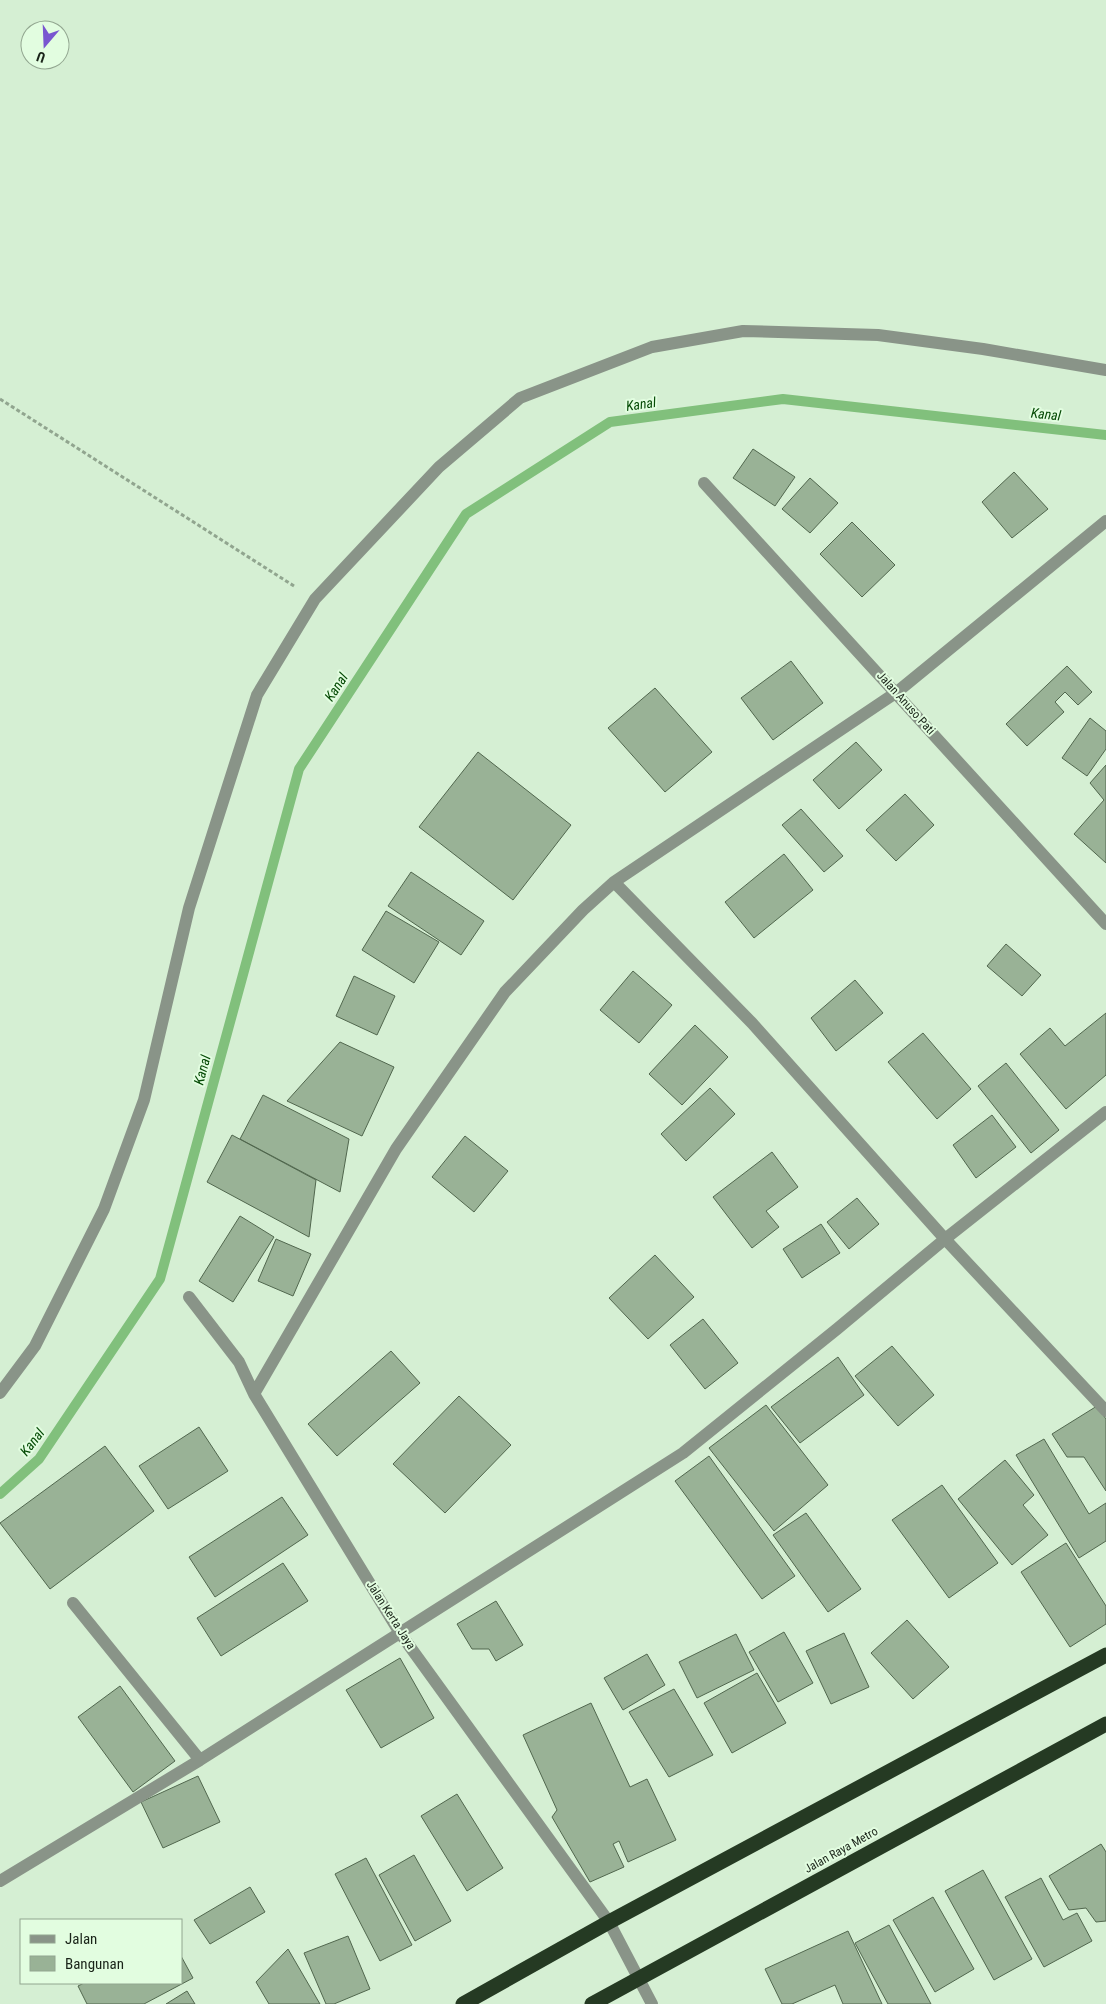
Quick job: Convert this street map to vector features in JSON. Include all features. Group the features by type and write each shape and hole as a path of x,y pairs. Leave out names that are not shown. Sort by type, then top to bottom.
{"highway":[{"path":"463,2004 609,1922 1106,1655"},
{"name":"Jalan Raya Metro","path":"592,2004 1106,1724"}],"street":[{"path":"0,1393 35,1346 104,1209 144,1100 189,908 257,695 316,599 439,467 520,398 652,347 743,331 878,335 983,349 1106,370"},
{"name":"Jalan Anuso Pati","path":"704,483 897,692 1106,924"},
{"path":"254,1394 396,1149 505,992 583,910 614,882 897,692 1106,521"},
{"path":"614,882 752,1023 945,1239 1106,1411"},
{"path":"0,1881 200,1760 682,1453 837,1329 945,1239 1106,1112"},
{"name":"Jalan Kerta Jaya","path":"189,1297 240,1362 254,1394 400,1633 609,1922 652,2004"},
{"path":"73,1603 200,1760"}],"path":[{"path":"0,399 316,599"}],"building":[{"path":"753,449 795,477 775,506 733,478"},
{"path":"1014,472 1048,509 1012,538 982,502"},
{"path":"810,478 838,503 810,533 782,509"},
{"path":"852,522 895,565 862,597 820,554"},
{"path":"791,661 823,703 773,740 741,698"},
{"path":"1067,666 1092,692 1078,705 1065,692 1055,702 1064,712 1027,746 1006,724"},
{"path":"655,688 712,752 665,792 608,728"},
{"path":"1090,718 1106,731 1106,749 1087,776 1062,758"},
{"path":"856,742 882,770 839,809 813,780"},
{"path":"478,752 571,825 513,900 419,827"},
{"path":"1106,765 1106,863 1074,834 1104,800 1090,783"},
{"path":"905,794 934,825 896,861 866,830"},
{"path":"801,809 843,856 824,872 782,825"},
{"path":"784,854 813,890 754,938 725,902"},
{"path":"411,872 484,921 461,955 388,906"},
{"path":"386,911 439,942 414,983 362,950"},
{"path":"1006,944 1041,975 1022,996 987,966"},
{"path":"633,971 672,1005 639,1043 600,1010"},
{"path":"354,976 395,996 377,1035 336,1016"},
{"path":"855,980 883,1013 836,1051 811,1018"},
{"path":"1106,1013 1106,1075 1066,1109 1020,1054 1050,1028 1065,1046"},
{"path":"695,1025 728,1057 682,1105 649,1074"},
{"path":"923,1033 971,1089 937,1119 888,1062"},
{"path":"340,1042 394,1067 362,1136 287,1101"},
{"path":"1006,1063 1059,1130 1031,1153 978,1086"},
{"path":"710,1088 735,1114 686,1161 661,1134"},
{"path":"263,1095 349,1139 340,1192 240,1139"},
{"path":"992,1115 1016,1147 976,1178 953,1145"},
{"path":"232,1135 316,1180 309,1237 207,1182"},
{"path":"465,1136 508,1171 474,1212 432,1177"},
{"path":"772,1152 798,1187 766,1211 779,1227 752,1248 713,1197"},
{"path":"857,1198 879,1224 849,1249 827,1222"},
{"path":"240,1216 274,1237 233,1302 199,1281"},
{"path":"821,1224 840,1253 802,1278 783,1249"},
{"path":"276,1239 311,1254 293,1296 258,1281"},
{"path":"655,1255 694,1297 648,1339 609,1298"},
{"path":"703,1319 738,1363 705,1389 670,1345"},
{"path":"892,1346 934,1395 898,1426 855,1376"},
{"path":"391,1351 420,1383 337,1456 308,1424"},
{"path":"838,1357 864,1395 800,1443 771,1407"},
{"path":"459,1396 511,1445 445,1513 393,1464"},
{"path":"766,1405 828,1485 774,1531 709,1448"},
{"path":"1097,1406 1106,1419 1106,1491 1084,1457 1067,1457 1052,1434"},
{"path":"199,1427 228,1471 168,1509 139,1466"},
{"path":"1044,1439 1089,1514 1106,1503 1106,1541 1079,1558 1016,1455"},
{"path":"105,1446 154,1511 50,1589 0,1523"},
{"path":"709,1456 795,1576 762,1599 675,1481"},
{"path":"1005,1460 1034,1495 1023,1505 1048,1535 1012,1565 958,1499"},
{"path":"942,1485 998,1563 949,1598 892,1520"},
{"path":"282,1497 308,1535 215,1597 189,1557"},
{"path":"806,1513 861,1589 828,1612 773,1535"},
{"path":"1066,1543 1106,1606 1106,1624 1070,1647 1021,1572"},
{"path":"283,1563 308,1601 221,1656 197,1618"},
{"path":"496,1601 523,1645 496,1661 489,1649 472,1649 457,1624"},
{"path":"907,1620 949,1667 913,1699 871,1653"},
{"path":"784,1632 813,1683 778,1702 749,1652"},
{"path":"844,1633 869,1687 831,1704 806,1651"},
{"path":"736,1634 754,1670 697,1698 679,1662"},
{"path":"647,1654 665,1685 623,1710 604,1678"},
{"path":"400,1658 434,1718 381,1748 346,1690"},
{"path":"757,1673 786,1723 732,1753 704,1703"},
{"path":"120,1686 175,1761 133,1792 78,1717"},
{"path":"674,1689 713,1755 669,1777 629,1712"},
{"path":"591,1703 630,1787 647,1779 676,1840 628,1862 619,1841 613,1844 624,1867 590,1882 552,1817 557,1810 523,1735"},
{"path":"198,1776 220,1822 163,1848 141,1802"},
{"path":"457,1794 503,1868 467,1891 421,1816"},
{"path":"1101,1844 1106,1852 1106,1921 1096,1922 1086,1908 1069,1910 1049,1876"},
{"path":"414,1855 451,1921 415,1941 379,1875"},
{"path":"366,1858 412,1945 380,1961 335,1874"},
{"path":"983,1870 1032,1959 994,1980 945,1891"},
{"path":"1041,1878 1063,1920 1077,1913 1092,1941 1044,1967 1005,1897"},
{"path":"250,1887 265,1912 210,1944 194,1920"},
{"path":"933,1897 974,1969 935,1992 893,1920"},
{"path":"889,1925 931,2004 888,2004 855,1943"},
{"path":"848,1931 882,2004 843,2004 835,1985 792,2004 782,2004 765,1969"},
{"path":"348,1936 370,1989 334,2004 326,2004 304,1953"},
{"path":"288,1949 320,2004 269,2004 256,1982"},
{"path":"182,1958 193,1978 182,1984"},
{"path":"82,1984 182,1984 144,2004 87,2004 78,1986"},
{"path":"187,1991 195,2004 166,2004"}],"waterway":[{"name":"Kanal","path":"0,1494 39,1459 160,1279 299,769 466,514 610,422 783,399 1106,435"}]}
